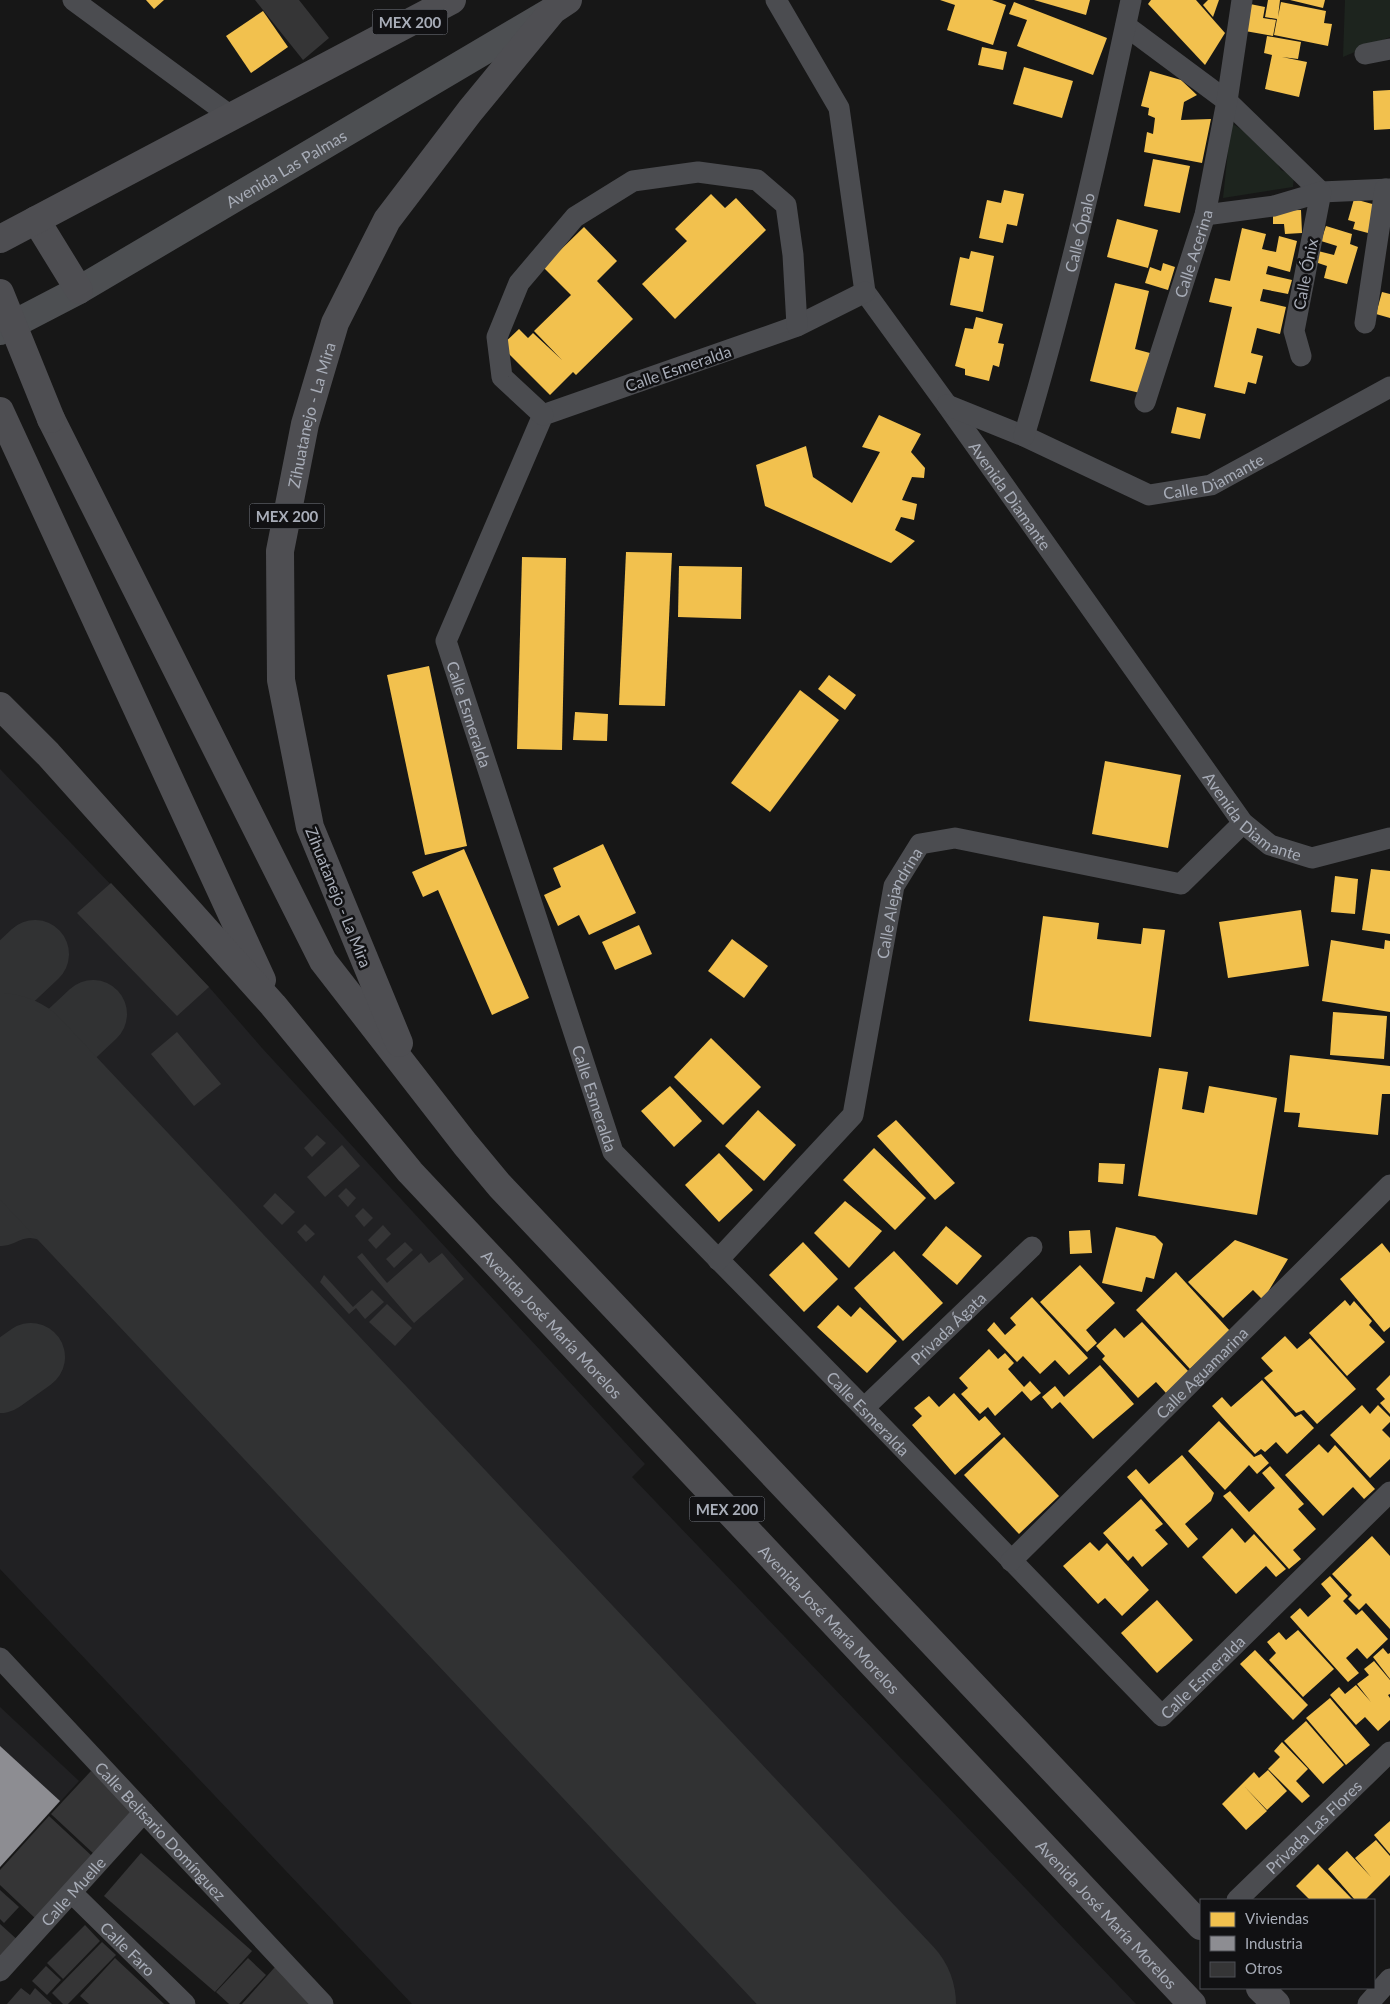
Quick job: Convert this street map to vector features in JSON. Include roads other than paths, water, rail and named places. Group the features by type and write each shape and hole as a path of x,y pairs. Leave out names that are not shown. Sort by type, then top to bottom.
{"highway":[{"name":"MEX 200","path":"0,239 452,0"},
{"name":"Zihuatanejo - La Mira","path":"412,1075 310,827 281,680 280,551 305,424 335,323 382,228 470,111 561,5"},
{"path":"36,220 79,290"},
{"name":"MEX 200","path":"0,293 51,419 323,962 500,1186 1200,1925"},
{"path":"0,412 274,1005"},
{"name":"MEX 200","path":"0,706 48,754 274,1005"},
{"name":"Avenida José María Morelos","path":"274,1005 410,1172 1192,2004"},
{"path":"1261,1989 1276,2004"}],"main road":[{"name":"Avenida Las Palmas","path":"0,331 79,290 561,5"}],"street":[{"path":"73,0 232,117"},
{"name":"Avenida Diamante","path":"776,0 839,108 865,292 1243,823 1270,845 1312,858 1390,838"},
{"name":"Calle Ópalo","path":"1024,436 1043,371 1084,209 1131,0"},
{"name":"Calle Acerina","path":"1146,402 1205,215 1227,101 1242,0"},
{"path":"1126,26 1227,101 1321,192"},
{"path":"1365,54 1390,49"},
{"path":"543,415 502,377 497,337 520,283 575,218 634,181 698,172 757,180 786,205 793,255 797,326"},
{"path":"1205,215 1274,206 1321,192 1388,189 1366,323"},
{"name":"Calle Ónix","path":"1301,356 1294,331 1321,192"},
{"name":"Calle Esmeralda","path":"865,292 797,326 543,415 446,640 613,1152 1162,1716 1390,1492"},
{"name":"Calle Diamante","path":"947,405 1024,436 1149,495 1211,485 1390,387"},
{"name":"Calle Alejandrina","path":"718,1260 854,1115 894,886 920,844 955,838 1181,884 1243,823"},
{"name":"Calle Aguamarina","path":"1010,1561 1390,1185"},
{"name":"Privada Ágata","path":"864,1408 1032,1247"},
{"name":"Calle Belisario Domínguez","path":"0,1658 323,2004"},
{"name":"Privada Las Flores","path":"1238,1899 1390,1752"},
{"name":"Calle Muelle","path":"0,1971 144,1812"},
{"name":"Calle Faro","path":"72,1892 181,2003"},
{"path":"1368,2004 1390,1979"}]}
